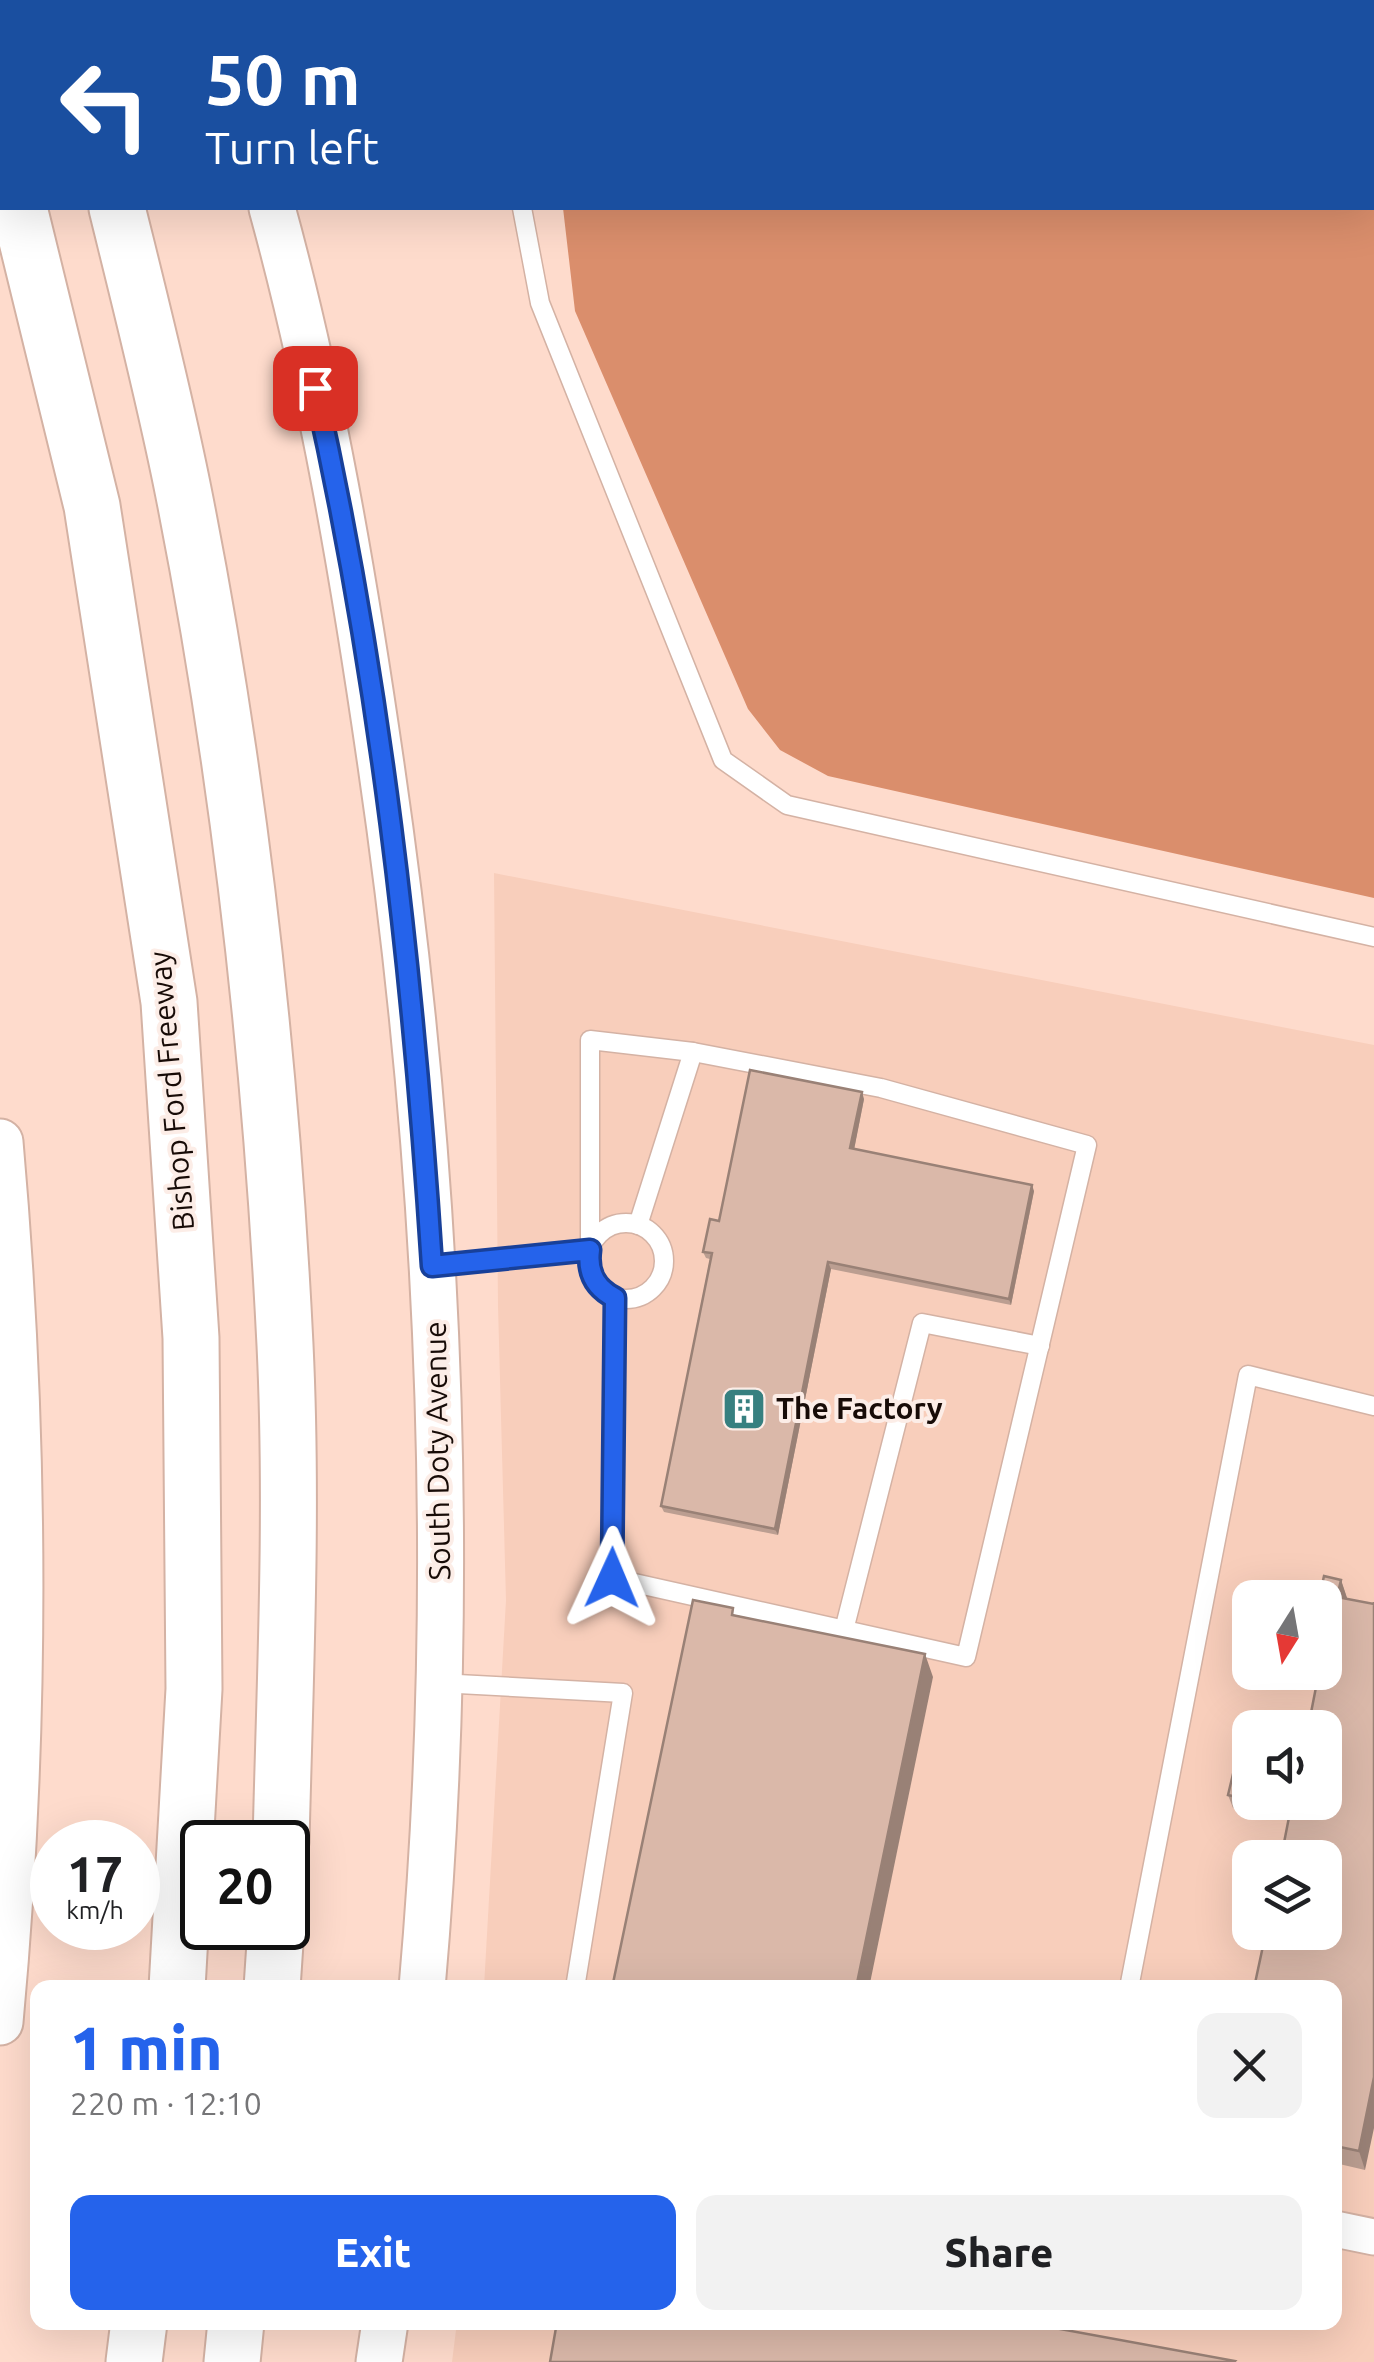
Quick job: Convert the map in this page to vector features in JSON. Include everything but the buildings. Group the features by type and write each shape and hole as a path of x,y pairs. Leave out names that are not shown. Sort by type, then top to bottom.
{"highway":[{"name":"Bishop Ford Freeway","path":"19,210 92,506 169,1002 191,1338 194,1650 177,1980"},
{"path":"116,210 184,492 227,752 260,1011 285,1364 289,1536 282,1820"},
{"path":"273,1980 275,1950"},
{"path":"134,2362 138,2330"},
{"path":"232,2362 235,2330"}],"street":[{"name":"South Doty Avenue","path":"272,210 331,459 370,684 401,902 417,1052 432,1266 442,1564 430,1895 423,1980"},
{"path":"0,1142 16,1381 20,1564 16,1783 0,2022"},
{"path":"1342,2230 1374,2237"},
{"path":"379,2362 384,2330"}],"lane":[{"path":"522,210 540,303 723,760 787,805 1374,937"},
{"path":"432,1266 590,1250 604,1230 614,1225 638,1225 657,1239 665,1261 663,1273 650,1292 639,1298 615,1298 604,1292 590,1273 590,1250 590,1040 693,1052 881,1088 1087,1145 966,1657 612,1578 615,1298"},
{"path":"638,1225 693,1052"},
{"path":"844,1630 922,1322 1040,1346"},
{"path":"1131,1980 1248,1374 1374,1406"},
{"path":"439,1683 623,1693 575,1980"}],"shaded area":[{"path":"563,210 1374,210 1374,898 828,776 780,750 748,709 575,311"},
{"path":"494,873 1374,1045 1374,2362 452,2362 456,2330 1342,2330 1342,1980 484,1980 506,1600 498,1306"}],"place":[{"name":"The Factory","path":"744,1409"}],"route":[{"path":"315,388 370,684 401,902 419,1071 432,1266 590,1250 590,1273 604,1292 615,1298 612,1578"}]}
